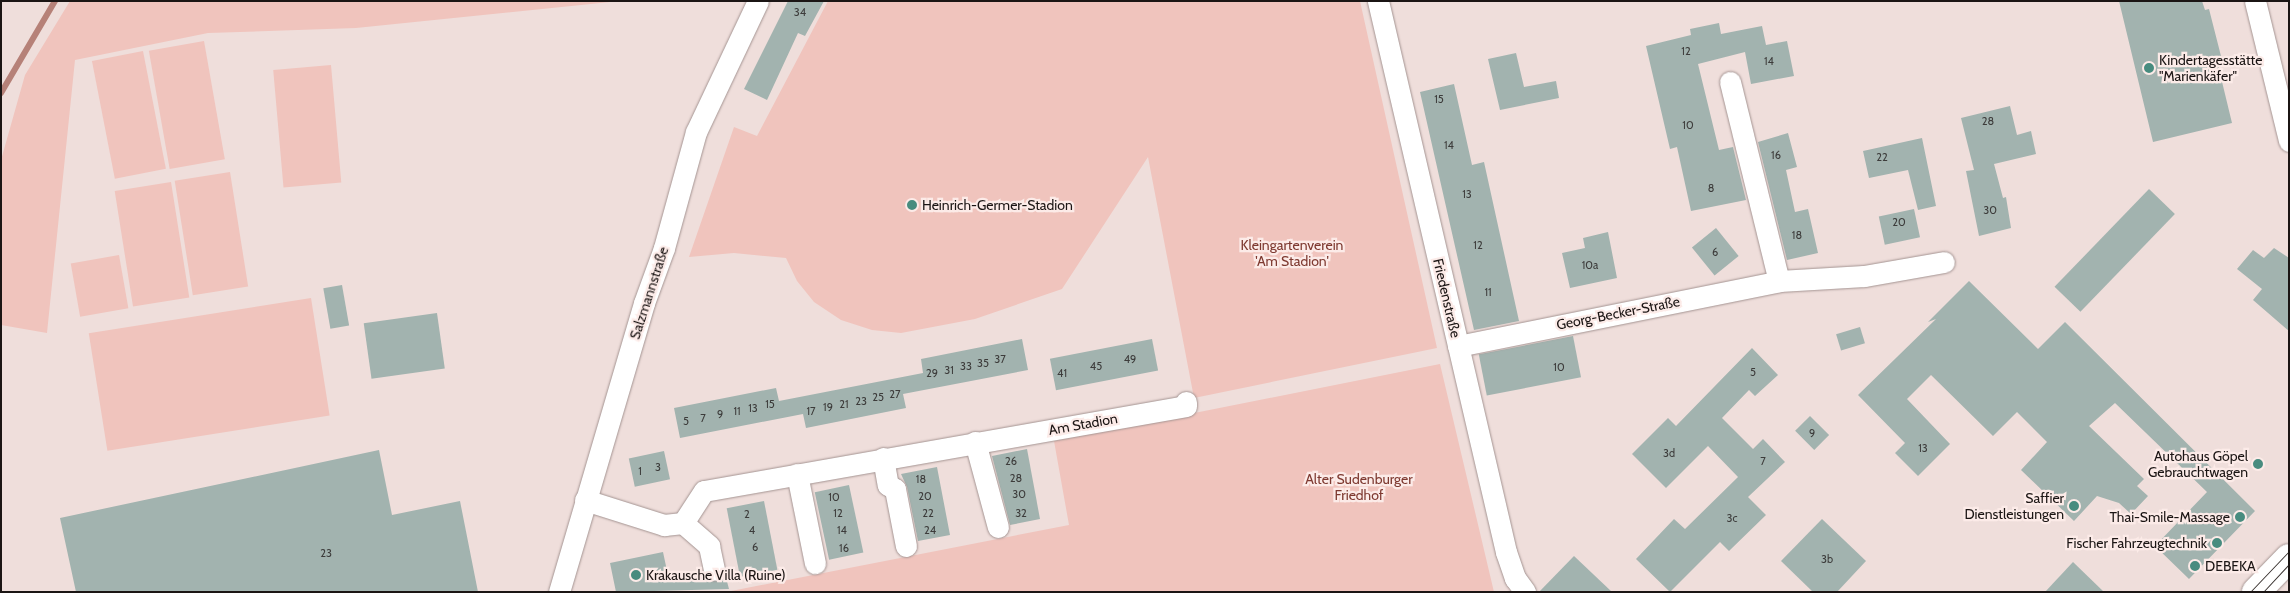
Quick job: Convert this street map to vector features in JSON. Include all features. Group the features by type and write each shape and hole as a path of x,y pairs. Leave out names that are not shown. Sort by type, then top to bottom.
{"street":[{"name":"Salzmannstraße","path":"559,592 644,303 664,248 696,132 758,1"},
{"name":"Friedenstraße","path":"1378,1 1510,565 1524,592"},
{"path":"2255,1 2289,141"},
{"path":"1730,82 1779,281"},
{"name":"Georg-Becker-Straße","path":"1458,346 1779,281 1864,276 1944,262"},
{"name":"Am Stadion","path":"684,523 704,491 1186,404"},
{"path":"975,442 998,527"},
{"path":"883,458 888,485 895,489 906,546"},
{"path":"796,474 815,562"},
{"path":"585,500 664,525 684,523 709,546 714,568"},
{"path":"2256,592 2289,558"}],"green space":[{"path":"70,1 620,1 356,28 208,33 75,60 47,333 1,325 1,160 25,75"},
{"name":"Kleingartenverein 'Am Stadion'","path":"828,1 1360,1 1437,348 1194,398 1148,157 1062,289 975,319 901,333 872,330 841,320 814,302 797,281 786,258 734,253 689,257 734,127 757,136"},
{"path":"204,41 225,159 170,169 149,51"},
{"path":"143,51 166,169 115,179 92,61"},
{"path":"331,65 341,183 284,188 273,70"},
{"path":"230,172 248,287 193,295 175,181"},
{"path":"171,182 189,298 133,306 115,191"},
{"path":"119,255 128,308 80,317 71,264"},
{"path":"311,298 330,416 107,451 89,333"},
{"name":"Alter Sudenburger Friedhof","path":"1440,364 1494,592 726,592 1069,525 1054,441"}],"building":[{"path":"788,1 824,1 805,36 798,33 767,100 744,89"},
{"path":"2119,1 2202,1 2205,10 2209,9 2222,60 2217,61 2232,123 2153,142"},
{"path":"1719,23 1721,34 1762,26 1766,45 1787,41 1794,76 1751,84 1745,52 1698,64 1719,150 1733,147 1746,200 1691,211 1677,147 1670,149 1646,46 1691,35 1690,29"},
{"path":"1516,53 1524,87 1556,81 1559,98 1500,110 1488,59"},
{"path":"1454,84 1472,165 1484,162 1519,321 1474,330 1420,92"},
{"path":"2010,106 2017,135 2031,131 2036,154 1994,164 2003,198 2006,197 2011,228 1979,236 1966,171 1974,170 1961,118"},
{"path":"1788,133 1797,167 1786,170 1795,212 1808,209 1818,253 1787,260 1758,142"},
{"path":"1922,138 1936,206 1918,210 1908,170 1869,178 1863,151"},
{"path":"2149,189 2175,214 2080,312 2055,287"},
{"path":"1914,209 1920,237 1885,245 1879,216"},
{"path":"1716,228 1739,256 1715,275 1692,248"},
{"path":"1608,232 1617,278 1570,288 1562,253 1585,248 1583,238"},
{"path":"2274,248 2289,258 2289,331 2253,300 2262,289 2237,269 2253,250 2264,258"},
{"path":"1969,281 2038,349 2065,322 2255,511 2189,579 2155,546 2207,492 2115,403 2089,426 2144,479 2137,486 2148,496 2131,514 2119,503 2097,496 2074,521 2021,470 2047,442 2017,412 1993,436 1931,375 1907,399 1950,444 1918,476 1895,453 1905,443 1858,395 1936,319 1928,322"},
{"path":"342,285 349,325 330,329 323,288"},
{"path":"437,313 445,368 372,379 364,323"},
{"path":"1860,327 1865,343 1841,351 1836,334"},
{"path":"1573,336 1581,377 1487,396 1479,354"},
{"path":"1022,339 1028,370 903,394 906,408 806,428 803,414 680,438 674,408 776,388 779,401 923,373 921,359"},
{"path":"1152,339 1158,370 1056,390 1050,359"},
{"path":"1752,348 1778,375 1755,396 1749,390 1722,418 1753,449 1763,439 1785,462 1748,497 1766,515 1729,551 1720,542 1670,592 1636,559 1674,519 1685,529 1738,477 1708,446 1666,488 1632,454 1668,418 1676,426"},
{"path":"1810,416 1829,435 1814,450 1795,431"},
{"path":"1027,449 1040,519 1010,525 992,456"},
{"path":"379,450 392,515 460,501 478,592 76,592 60,518"},
{"path":"664,451 670,479 635,487 629,458"},
{"path":"937,467 950,535 918,541 907,487 901,474"},
{"path":"849,485 863,552 829,560 815,492"},
{"path":"764,501 777,570 740,577 727,508"},
{"path":"1822,519 1866,561 1837,592 1813,592 1781,561"},
{"name":"Krakausche Villa (Ruine)","path":"663,552 669,580 703,573 710,581 716,581 725,574 729,589 616,592 610,563"},
{"path":"1574,556 1612,592 1539,592"},
{"path":"2073,562 2104,592 2045,592"}],"waterway":[{"path":"1,93 55,1"}],"tram line":[{"path":"2250,592 2289,551"},
{"path":"2263,592 2289,564"}],"place":[{"name":"Kindertagesstätte \"Marienkäfer\"","path":"2149,68"},
{"name":"Heinrich-Germer-Stadion","path":"912,205"},
{"name":"Autohaus Göpel Gebrauchtwagen","path":"2258,464"},
{"name":"Saffier Dienstleistungen","path":"2074,506"},
{"name":"Thai-Smile-Massage","path":"2240,517"},
{"name":"Fischer Fahrzeugtechnik","path":"2217,543"},
{"name":"DEBEKA","path":"2195,566"},
{"name":"Krakausche Villa (Ruine)","path":"636,575"}]}
